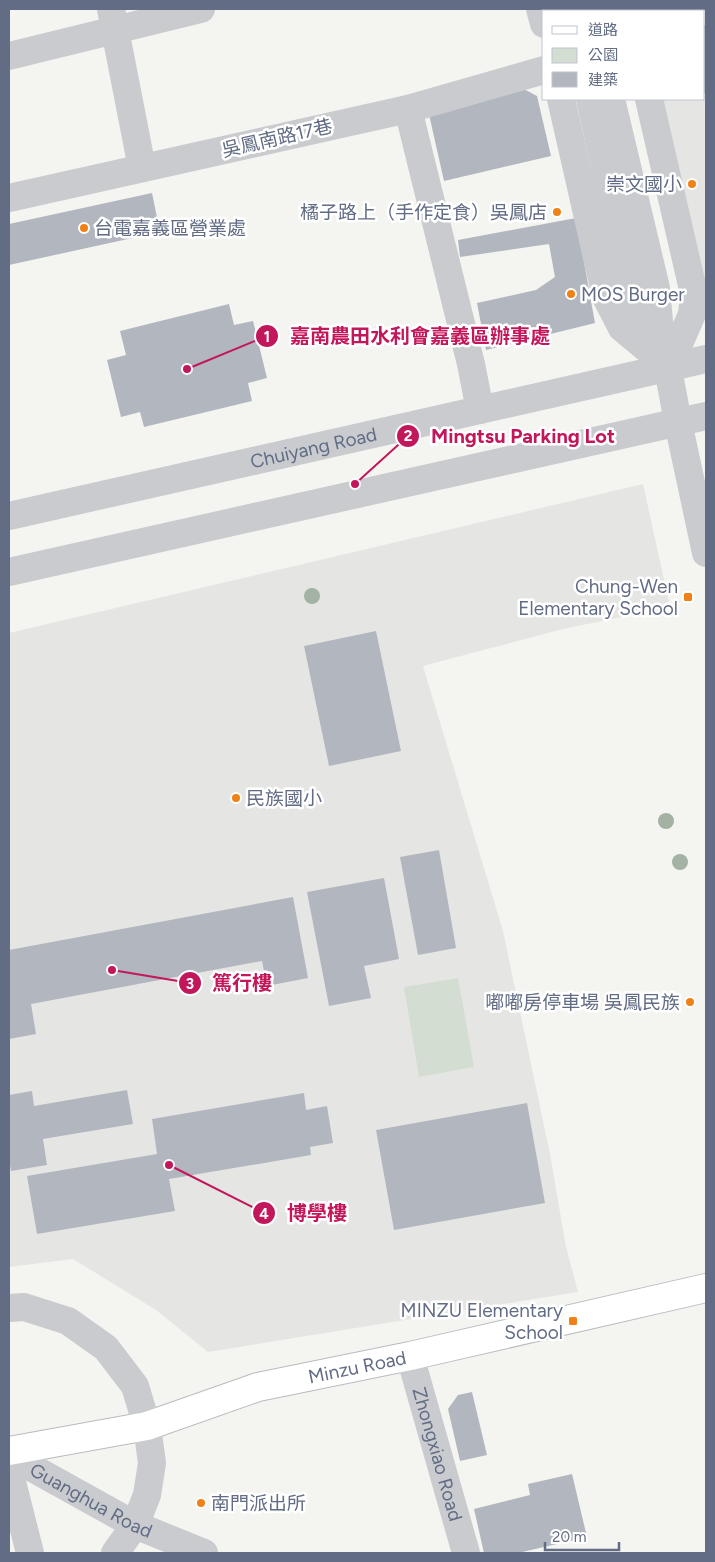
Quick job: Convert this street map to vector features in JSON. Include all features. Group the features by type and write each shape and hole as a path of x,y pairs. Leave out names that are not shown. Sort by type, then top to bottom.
{"main road":[{"name":"Minzu Road","path":"9,1453 147,1426 258,1387 410,1356 706,1288"}],"street":[{"path":"9,56 114,19 201,9"},
{"path":"114,19 142,168"},
{"name":"吳鳳南路17巷","path":"9,198 408,109 542,71"},
{"path":"561,100 606,297 622,328 668,367"},
{"path":"590,100 641,324 668,367"},
{"path":"611,100 656,288 678,422 706,553"},
{"path":"649,100 694,294 692,314 668,367"},
{"path":"408,109 471,364 480,410"},
{"name":"Chuiyang Road","path":"9,516 706,359"},
{"path":"9,572 706,416"},
{"path":"9,1308 24,1308 68,1321 106,1348 135,1386 147,1426 152,1463 146,1495 135,1525 115,1553"},
{"name":"Zhongxiao Road","path":"410,1356 466,1553"},
{"name":"Guanghua Road","path":"9,1453 135,1525 204,1553"},
{"path":"9,1470 30,1553"}],"shaded area":[{"name":"崇文國小","path":"706,9 706,293 661,100 705,100 705,10 642,10"},
{"name":"民族國小","path":"643,484 670,607 563,629 423,666 503,931 550,1154 566,1247 578,1292 208,1352 156,1310 73,1259 9,1267 9,633"}],"green space":[{"path":"458,978 474,1067 419,1077 404,987"}],"building":[{"path":"705,25 706,25 705,93"},
{"path":"522,88 537,96 551,156 444,181 428,110"},
{"name":"台電嘉義區營業處","path":"152,193 160,232 9,265 9,224"},
{"path":"576,218 595,323 486,350 477,303 536,290 555,277 549,244 460,257 458,240"},
{"path":"229,304 234,325 253,321 267,378 248,383 252,401 144,427 140,412 121,417 107,360 126,355 120,331"},
{"path":"376,631 401,751 329,766 304,646"},
{"path":"439,850 456,948 418,955 400,857"},
{"path":"384,878 399,959 364,966 371,998 329,1006 307,892"},
{"path":"293,897 308,978 267,986 262,961 31,1004 36,1034 9,1039 9,950"},
{"path":"127,1090 133,1124 43,1139 47,1165 11,1171 9,1158 9,1095 32,1091 34,1106"},
{"path":"304,1093 306,1110 327,1106 333,1143 310,1147 311,1155 169,1179 175,1211 37,1234 27,1176 157,1154 152,1119"},
{"path":"527,1103 545,1203 394,1230 376,1130"},
{"path":"472,1392 487,1455 460,1461 448,1409 458,1395"},
{"path":"572,1474 587,1537 518,1553 484,1553 474,1509 530,1495 528,1484"}],"place":[{"name":"崇文國小","path":"692,184"},
{"name":"橘子路上（手作定食）吳鳳店","path":"557,212"},
{"name":"台電嘉義區營業處","path":"84,228"},
{"name":"MOS Burger","path":"571,294"},
{"name":"嘉南農田水利會嘉義區辦事處","path":"187,369"},
{"name":"Mingtsu Parking Lot","path":"355,484"},
{"name":"Chung-Wen Elementary School","path":"688,597"},
{"name":"民族國小","path":"236,798"},
{"name":"篤行樓","path":"112,970"},
{"name":"嘟嘟房停車場 吳鳳民族","path":"690,1002"},
{"name":"博學樓","path":"169,1165"},
{"name":"MINZU Elementary School","path":"573,1321"},
{"name":"南門派出所","path":"201,1503"}]}
